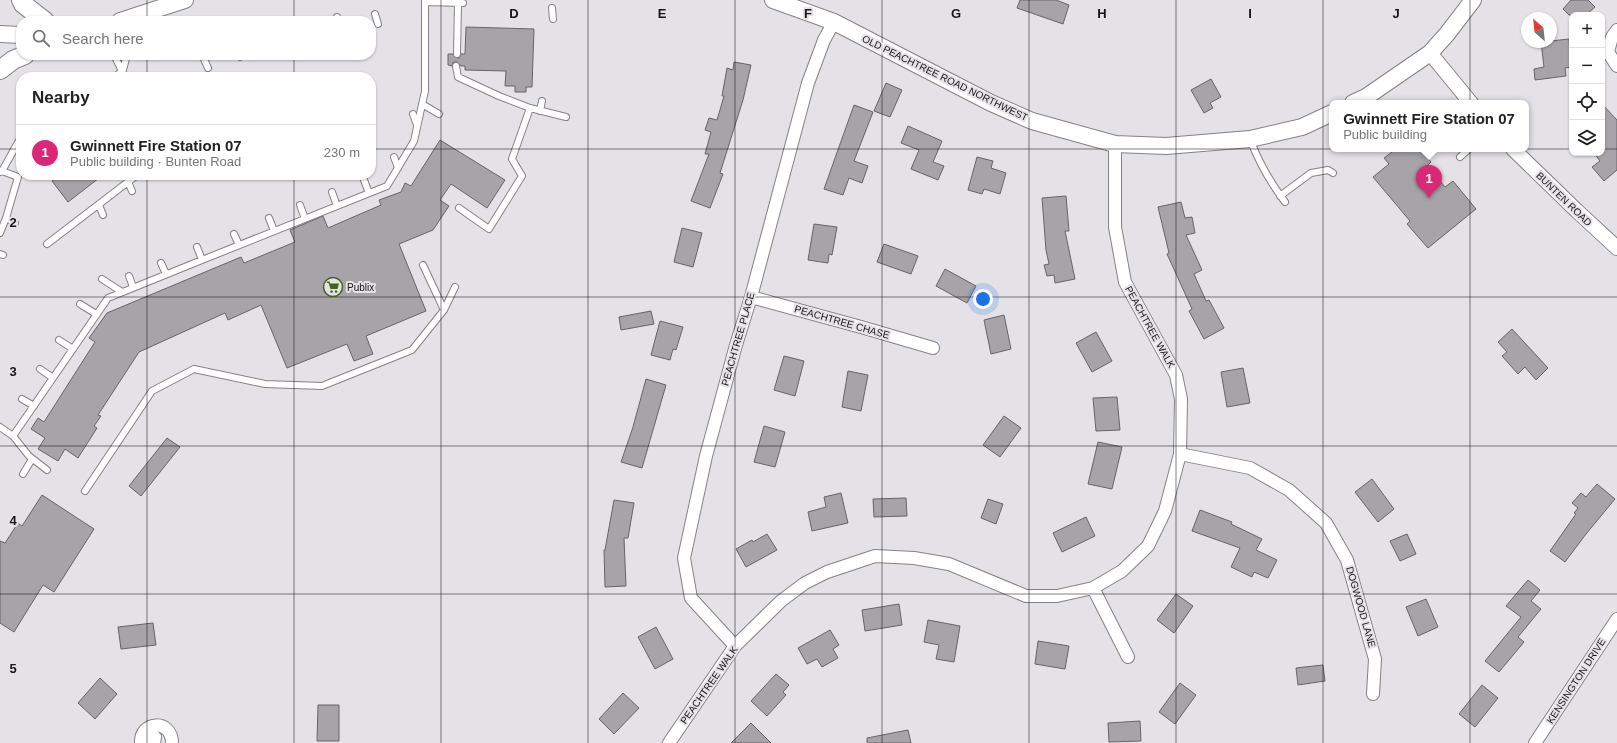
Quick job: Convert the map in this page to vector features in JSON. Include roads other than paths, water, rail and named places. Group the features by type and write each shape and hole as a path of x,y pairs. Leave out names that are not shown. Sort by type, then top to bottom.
{"main road":[{"path":"21,0 23,4 39,16"},
{"path":"136,16 185,0"},
{"name":"OLD PEACHTREE ROAD NORTHWEST","path":"773,0 834,22 991,103 1032,121 1115,144 1166,146 1250,139 1302,127 1329,114"},
{"path":"1360,100 1430,53 1447,34 1473,0"},
{"path":"0,34 16,35"},
{"path":"0,70 16,59"}],"street":[{"name":"PEACHTREE PLACE","path":"735,646 691,598 684,558 706,456 736,345 751,297 808,83 824,40 834,22"},
{"path":"1617,30 1612,37 1608,52 1617,66"},
{"path":"1430,53 1469,100"},
{"name":"PEACHTREE WALK","path":"669,743 735,646 781,601 805,582 827,572 875,556 914,558 949,564 1026,596 1057,596 1093,588 1122,571 1148,546 1165,511 1180,454 1181,399 1176,375 1146,322 1126,282 1115,227 1115,144"},
{"name":"BUNTEN ROAD","path":"1516,152 1617,248"},
{"name":"PEACHTREE CHASE","path":"751,297 933,348"},
{"name":"DOGWOOD LANE","path":"1180,454 1250,468 1289,490 1326,523 1347,560 1375,659 1372,694"},
{"path":"1093,588 1128,657"},
{"name":"KENSINGTON DRIVE","path":"1535,743 1615,625"},
{"path":"141,743 141,736 147,728 156,725 166,728 172,736 172,743"}],"lane":[{"path":"13,436 108,298 387,186 414,141 425,91 425,1 460,3 457,54"},
{"path":"552,8 553,19"},
{"path":"376,17 378,24"},
{"path":"117,60 123,70"},
{"path":"121,72 123,70 126,60"},
{"path":"205,60 208,68"},
{"path":"456,66 458,77 499,96 530,108 566,118"},
{"path":"540,111 542,101"},
{"path":"422,104 439,114"},
{"path":"459,208 489,229 522,176 512,159 530,108"},
{"path":"413,114 417,125"},
{"path":"1250,139 1257,160 1272,185 1285,202"},
{"path":"16,146 1,171 16,176"},
{"path":"1460,157 1466,152"},
{"path":"394,157 398,168"},
{"path":"1280,196 1311,173 1328,170 1333,173"},
{"path":"0,233 17,180"},
{"path":"47,244 131,180"},
{"path":"364,180 369,193"},
{"path":"128,182 132,191"},
{"path":"332,192 337,206"},
{"path":"98,205 103,215"},
{"path":"300,205 305,219"},
{"path":"6,218 15,224"},
{"path":"268,218 274,231"},
{"path":"234,234 239,245"},
{"path":"197,247 202,260"},
{"path":"161,263 166,274"},
{"path":"423,265 444,310"},
{"path":"129,276 133,287"},
{"path":"102,279 122,292"},
{"path":"85,491 152,391 194,369 264,384 322,386 412,350 444,310 455,287"},
{"path":"80,304 96,314"},
{"path":"59,340 73,348"},
{"path":"40,369 53,378"},
{"path":"22,399 34,406"},
{"path":"0,427 13,436 29,456 47,470"},
{"path":"23,474 32,459"}],"place":[{"name":"Gwinnett Fire Station 07","path":"1429,198"},
{"name":"Publix","path":"333,287"}]}
